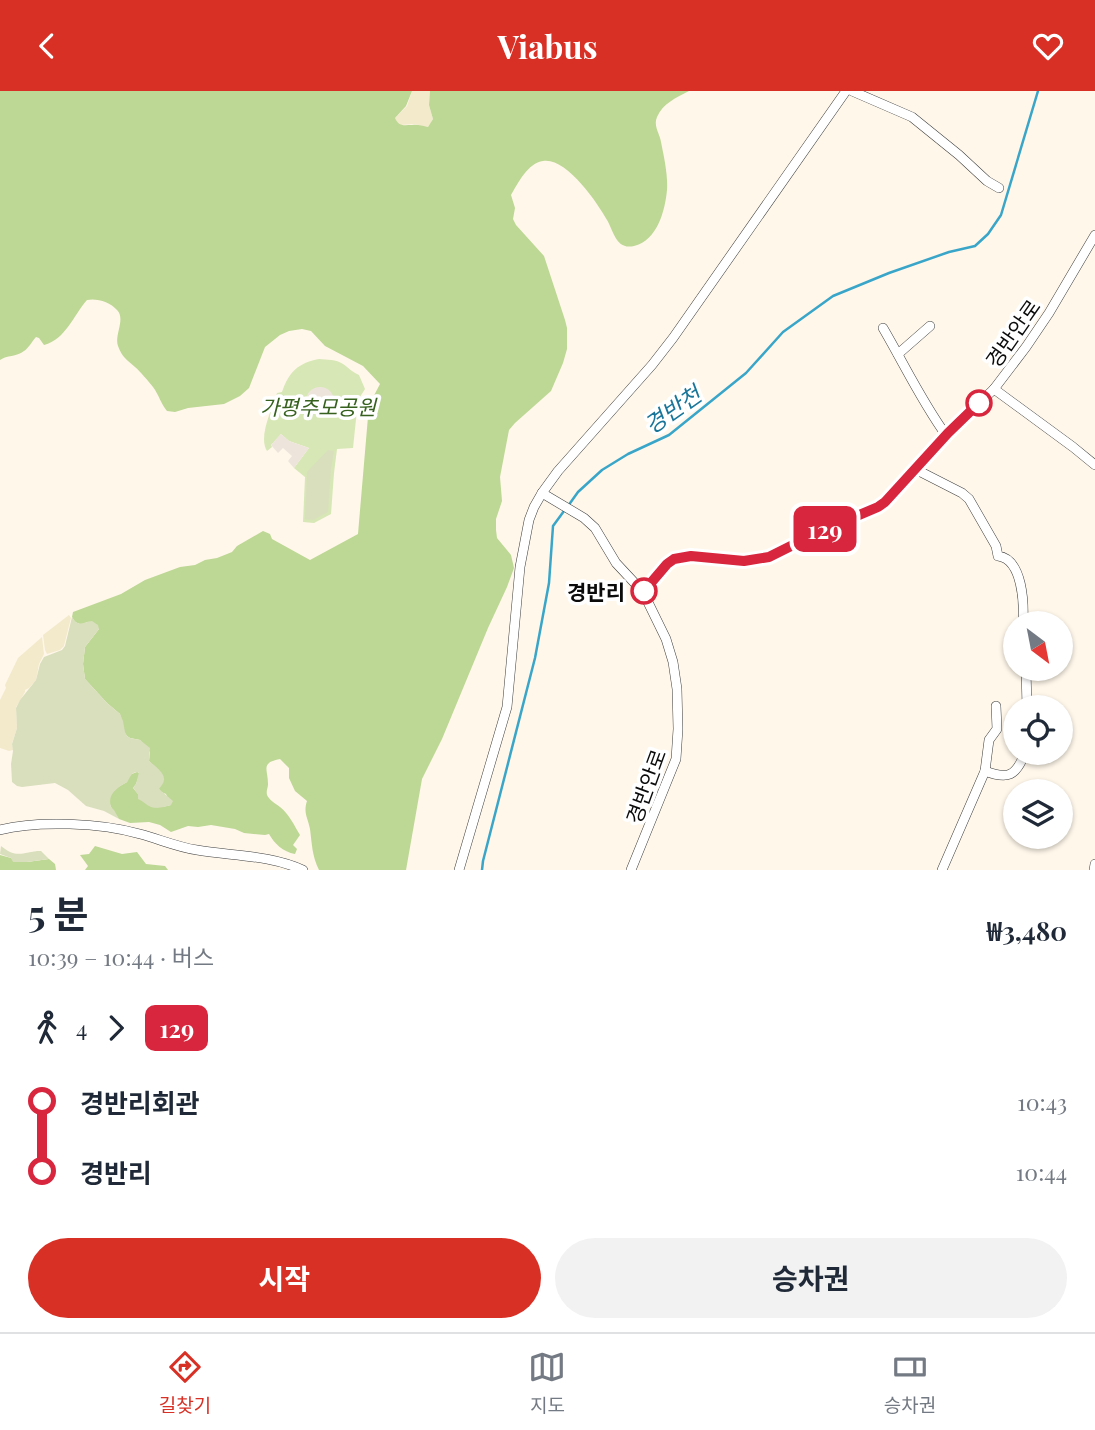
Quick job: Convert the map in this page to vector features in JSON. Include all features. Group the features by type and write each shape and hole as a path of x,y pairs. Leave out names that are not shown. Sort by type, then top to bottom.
{"street":[{"path":"459,870 508,707 520,567 529,520 576,450 659,356 849,91 912,117 987,181 999,188"},
{"name":"경반안로","path":"643,592 674,559 703,557 744,561 769,557 885,502 946,435 993,389 1052,308 1095,235"},
{"path":"898,354 930,326"},
{"path":"883,328 928,410 946,435"},
{"path":"993,389 1095,465"},
{"path":"915,469 962,493 972,503 996,546 998,556 1009,560 1019,580 1023,593 1023,611"},
{"name":"경반안로","path":"546,496 584,518 595,528 616,563 643,592 666,639 673,662 677,689 676,759 631,870"},
{"path":"942,870 985,771 988,743 997,729 996,706"},
{"path":"985,771 997,776 1009,775 1019,765"},
{"path":"0,830 57,825 117,828 179,847 258,857 303,870"},
{"path":"1094,870 1095,864"}],"shaded area":[{"path":"412,91 430,91 429,105 433,119 428,127 401,125 395,118 407,106"},
{"path":"320,387 330,391 334,401 330,411 320,415 310,411 306,401 310,391"},
{"path":"281,434 289,441 309,448 294,468 288,461 292,456 283,448 278,453 271,445"},
{"path":"69,615 71,618 64,646 47,654 43,635"},
{"path":"42,637 44,654 36,680 25,690 16,707 17,728 12,743 13,750 0,748 0,700 5,685 18,658"}],"green space":[{"path":"0,91 412,91 406,106 395,118 402,125 428,127 433,119 429,105 430,91 689,91 666,104 657,117 667,190 658,224 649,238 642,243 628,247 619,243 602,212 580,182 552,162 543,161 533,165 511,195 516,225 544,256 567,328 567,349 551,391 509,430 500,477 502,501 496,519 496,530 497,538 511,555 514,568 442,739 422,779 406,870 319,870 306,812 307,801 295,791 289,778 289,768 280,759 267,765 267,795 286,813 300,835 293,845 297,849 295,854 279,847 269,834 244,833 211,825 188,826 171,832 149,822 130,823 119,819 111,808 112,793 127,782 129,775 137,772 140,773 133,788 138,798 156,807 171,805 166,794 159,789 154,766 149,761 150,752 140,740 127,736 120,714 85,679 85,647 99,629 87,622 82,625 75,622 73,612 121,594 145,580 232,552 237,546 263,531 310,560 358,534 369,405 380,384 363,366 325,346 311,331 302,329 280,335 265,347 249,388 240,396 224,404 167,411 153,387 120,350 117,342 120,318 117,310 103,301 95,300 87,300 64,332 52,342 44,345 36,337 24,351 0,360"},
{"name":"가평추모공원","path":"319,359 343,364 359,375 365,389 358,400 353,448 337,449 331,514 314,523 303,522 305,477 294,468 309,448 289,441 281,434 267,451 264,438 277,393 282,392 295,369"},
{"path":"328,450 334,451 328,512 313,520 305,519 307,472"},
{"path":"72,617 79,623 92,621 98,625 99,629 85,647 85,679 120,714 127,736 140,740 150,748 149,761 164,777 159,789 173,801 171,805 153,808 138,799 133,788 139,772 132,774 110,798 111,807 119,819 86,806 68,790 55,783 22,787 12,782 16,708 36,680 44,657 62,650 65,646"},
{"path":"1,846 16,854 41,851 49,859 13,862 11,858 0,854"},
{"path":"95,846 122,854 137,852 146,864 165,866 168,870 85,870 88,866 80,855 89,854"},
{"path":"0,855 15,862 49,859 55,864 56,870 0,870"}],"waterway":[{"name":"경반천","path":"568,506 578,492 602,470 628,454 669,435 746,373 783,332 833,296 889,273 975,246 988,234 1001,215 1038,91"},
{"name":"경반천","path":"482,870 535,658 549,583 553,526 564,511"}],"bus line":[{"name":"129","path":"644,591 674,559 691,556 744,561 769,557 878,507 979,403"}],"place":[{"name":"경반리","path":"644,591"}]}
